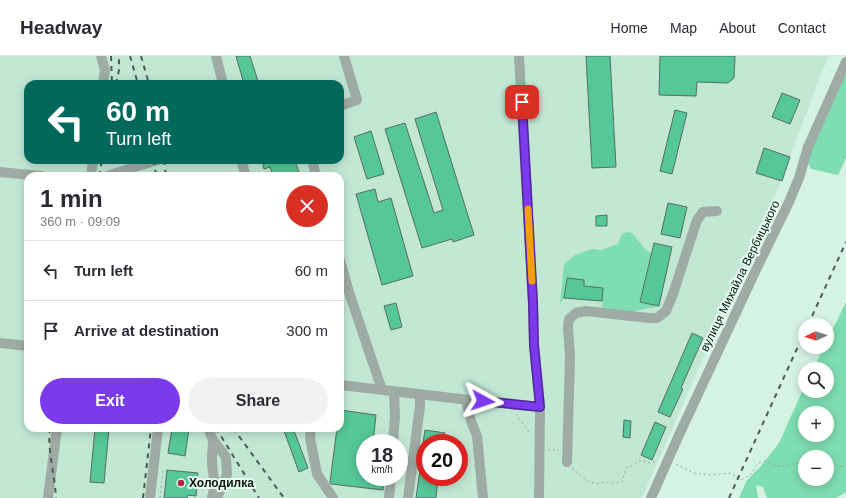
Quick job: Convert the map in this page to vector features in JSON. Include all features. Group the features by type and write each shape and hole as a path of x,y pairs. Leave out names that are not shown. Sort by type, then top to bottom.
{"street":[{"path":"101,56 105,70 104,80"},
{"path":"216,56 222,80"},
{"path":"344,56 357,100 344,105"},
{"path":"519,56 534,345 540,407 538,498"},
{"name":"вулиця Михайла Вербицького","path":"651,498 800,178 808,147 846,62"},
{"path":"120,172 144,164"},
{"path":"0,172 24,174"},
{"path":"567,462 570,357 568,327 569,319 576,313 586,311 657,318 666,311 673,294 696,220 703,212 717,211"},
{"path":"344,274 382,390"},
{"path":"0,343 24,346"},
{"path":"344,385 540,407"},
{"path":"394,392 394,434"},
{"path":"408,498 420,406 420,394"},
{"path":"466,400 471,421 477,436 484,498"},
{"path":"48,498 56,432"},
{"path":"150,498 158,432"},
{"path":"210,432 213,440 226,458 227,474 217,498"},
{"path":"311,432 310,438 318,474 333,498"},
{"path":"212,498 215,479 212,459 213,440"},
{"path":"389,498 391,486"}],"path":[{"path":"511,404 526,430 547,450 557,450 580,476 596,484 605,482 622,482 626,468 632,466 640,460 650,463 653,461 671,462 693,473 711,475 730,473 742,480 751,474 758,464 765,461 781,467 798,464"},
{"path":"834,463 840,467 846,464"}],"shaded area":[{"path":"0,56 829,56 781,181 642,498 0,498"}],"green space":[{"path":"846,67 846,158 838,175 811,169 807,161"},
{"path":"626,232 632,233 646,250 651,253 641,302 659,306 624,312 610,310 602,307 603,288 584,286 584,280 567,278 564,298 560,304 564,264 575,255 592,249 602,250 618,244 621,235"},
{"path":"846,302 846,492 836,498 767,498 763,487 756,485 758,498 739,498 747,480 761,466 779,443 799,398 834,398 834,362 816,362 820,354 834,354 834,327"}],"building":[{"path":"236,56 250,56 258,80 243,80"},
{"path":"586,56 610,56 616,167 592,168"},
{"path":"660,56 735,56 734,78 728,83 697,82 696,96 659,95"},
{"path":"782,93 800,100 790,124 772,117"},
{"path":"675,110 687,113 672,174 660,171"},
{"path":"436,112 474,235 453,242 452,239 422,248 385,129 405,123 434,213 443,210 415,119"},
{"path":"371,131 384,174 367,179 354,137"},
{"path":"764,148 790,157 782,181 756,173"},
{"path":"263,164 296,164 299,172 272,172 270,167 264,169"},
{"path":"375,189 378,202 391,198 413,276 382,285 356,194"},
{"path":"668,203 687,207 680,238 661,234"},
{"path":"607,215 607,226 596,226 596,216"},
{"path":"654,243 672,247 659,306 640,302"},
{"path":"567,278 584,280 584,286 603,288 602,301 564,298"},
{"path":"396,303 402,327 391,330 384,306"},
{"path":"692,333 703,338 681,388 683,389 670,417 658,412"},
{"path":"344,411 376,415 374,434 356,434 356,486 383,486 383,490 331,484 330,482 336,432 344,432"},
{"path":"624,420 631,421 630,438 623,437"},
{"path":"655,422 666,427 652,460 641,455"},
{"path":"425,430 445,433 445,434 424,434"},
{"path":"95,432 109,432 104,483 90,482"},
{"path":"171,432 188,432 185,456 168,453"},
{"path":"284,432 294,432 308,468 299,472"},
{"name":"Холодилка","path":"167,470 198,473 196,496 188,495 187,498 164,498"},
{"path":"418,486 437,486 436,498 416,498"}],"railway":[{"path":"111,56 112,80"},
{"path":"117,80 119,70 119,56"},
{"path":"130,56 137,80"},
{"path":"141,56 148,80"},
{"path":"100,172 101,164"},
{"path":"154,164 156,172"},
{"path":"164,164 166,172"},
{"path":"811,318 846,242"},
{"path":"729,498 798,346"},
{"path":"50,432 50,454 56,498"},
{"path":"143,498 151,432"},
{"path":"218,432 259,498"},
{"path":"236,432 284,498"}],"slow traffic":[{"path":"528,209 532,281"}],"place":[{"name":"Холодилка","path":"181,483"}],"route":[{"path":"483,401 540,407 534,345 522,102"}]}
